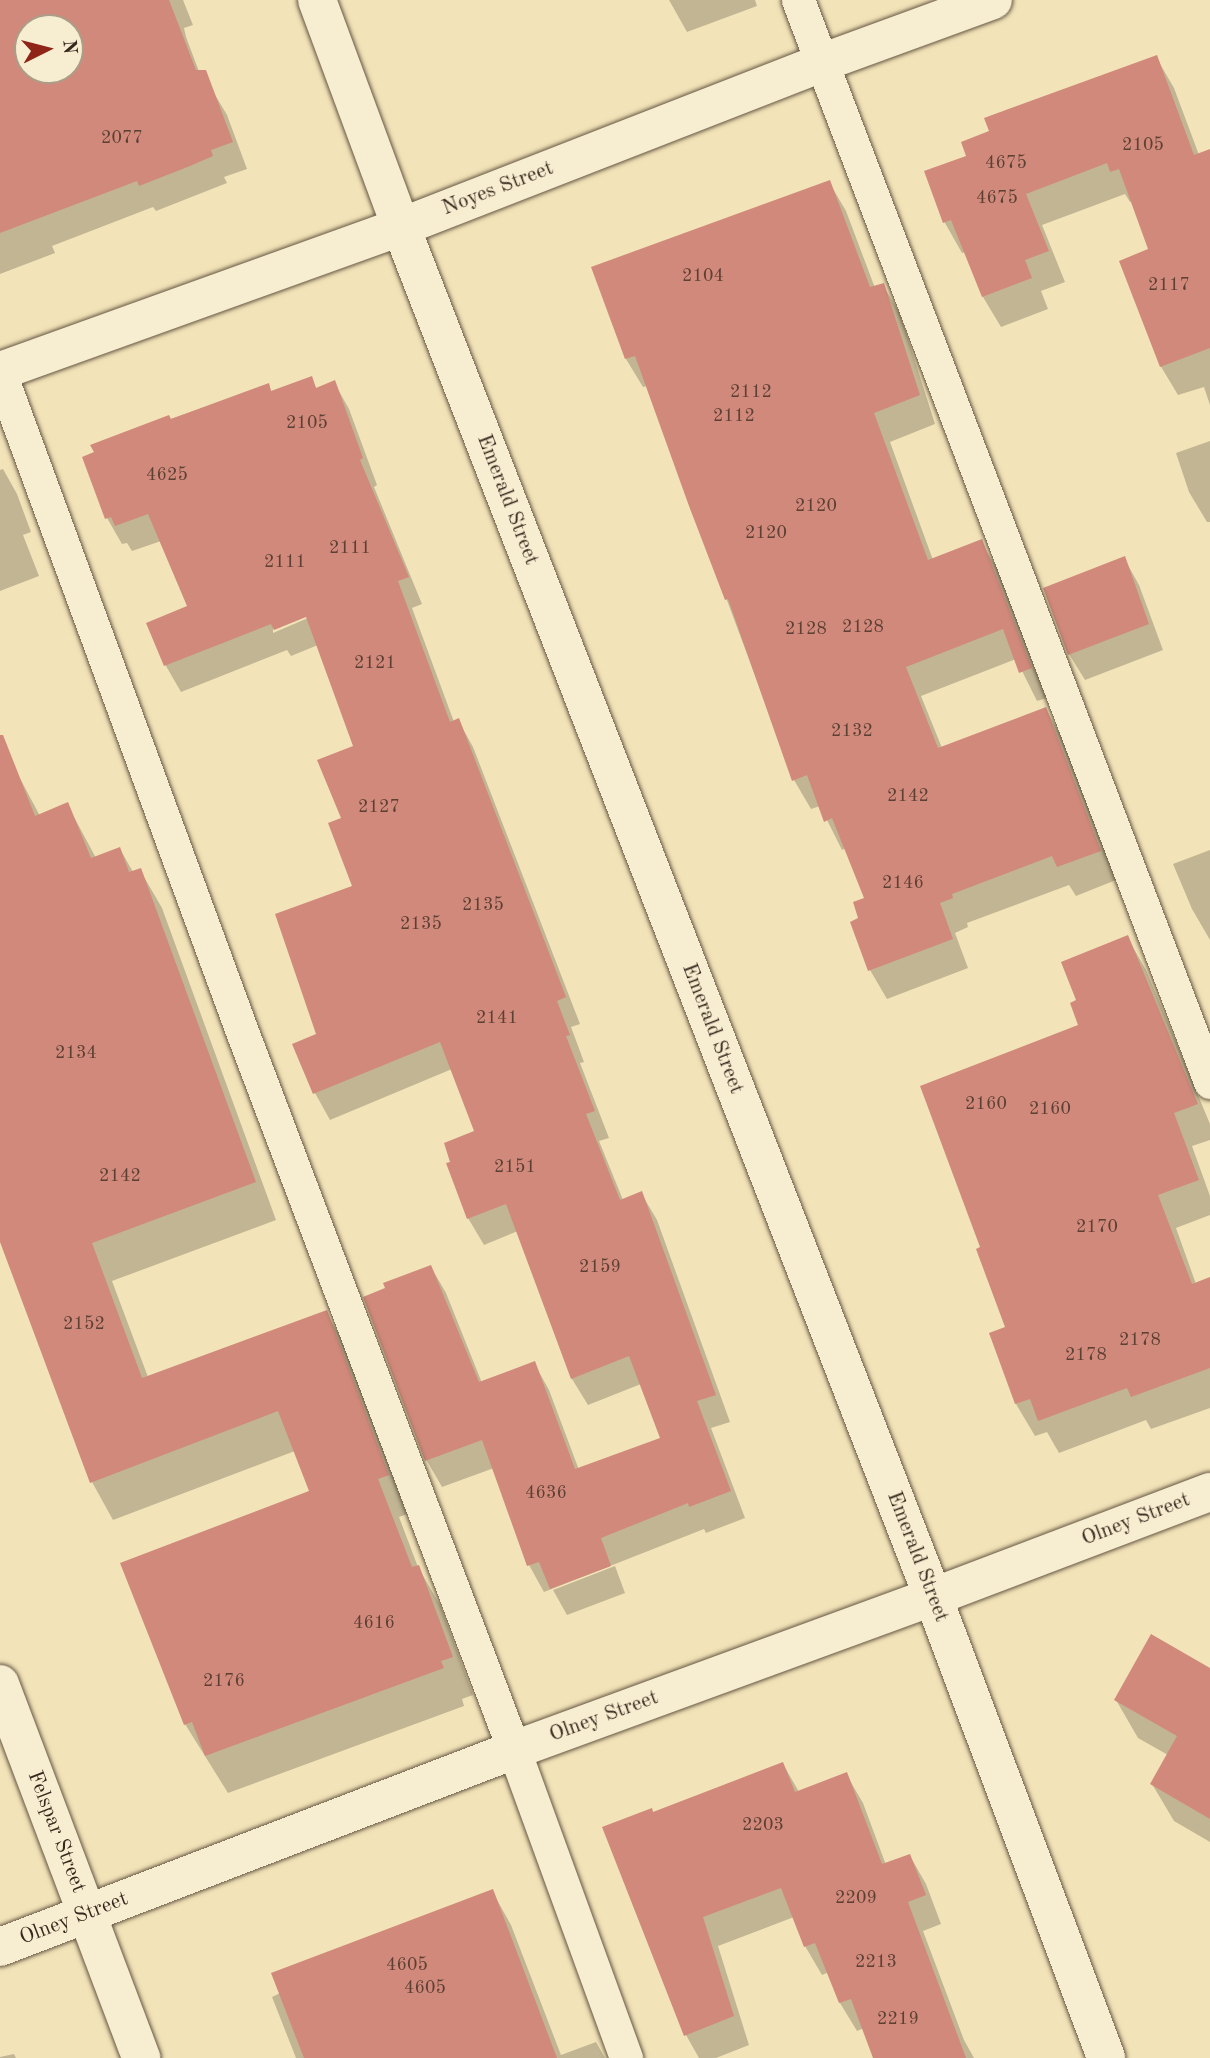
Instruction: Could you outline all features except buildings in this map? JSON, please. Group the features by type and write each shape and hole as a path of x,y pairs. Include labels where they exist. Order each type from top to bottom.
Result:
{"street":[{"name":"Emerald Street","path":"317,0 401,228 933,1597 1106,2058"},
{"name":"Noyes Street","path":"0,372 401,228 821,62 993,0"},
{"name":"Olney Street","path":"0,1947 514,1749 933,1597 1210,1492"},
{"name":"Felspar Street","path":"0,1684 141,2058"}],"lane":[{"path":"797,0 1210,1082"},
{"path":"0,372 243,1034 514,1749 626,2058"}]}
